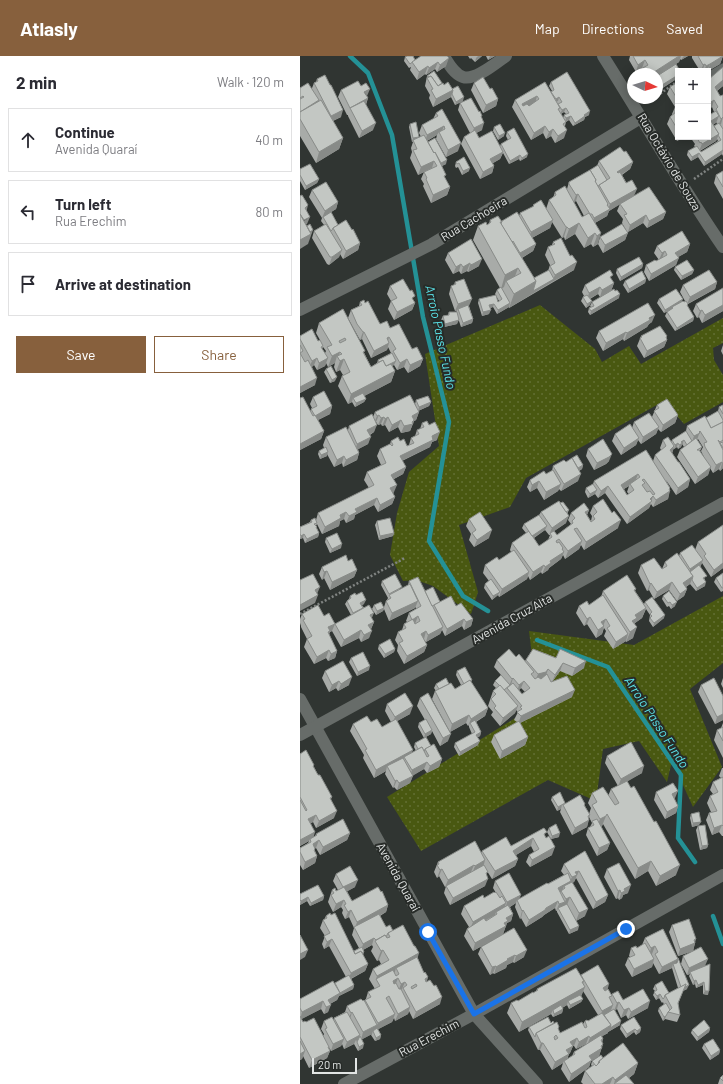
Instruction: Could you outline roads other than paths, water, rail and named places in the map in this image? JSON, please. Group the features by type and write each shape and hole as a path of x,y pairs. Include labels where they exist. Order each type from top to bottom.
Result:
{"street":[{"path":"444,56 452,69 463,77 476,76 506,56"},
{"name":"Rua Octávio de Souza","path":"602,56 642,117 682,186 723,247"},
{"name":"Rua Cachoeira","path":"300,310 432,244 642,117"},
{"name":"Avenida Cruz Alta","path":"300,735 723,503"},
{"name":"Avenida Quaraí","path":"300,699 474,1014 537,1084"},
{"name":"Rua Erechim","path":"344,1084 474,1014 723,874"}],"lane":[{"path":"711,74 723,67"}],"waterway":[{"name":"Arroio Passo Fundo","path":"350,56 368,73 392,135 423,317 449,422 429,541 463,596 488,611"},
{"name":"Arroio Passo Fundo","path":"537,640 608,667 681,775 678,838 695,862"},
{"name":"Arroio Passo Fundo","path":"713,916 723,944"}]}
